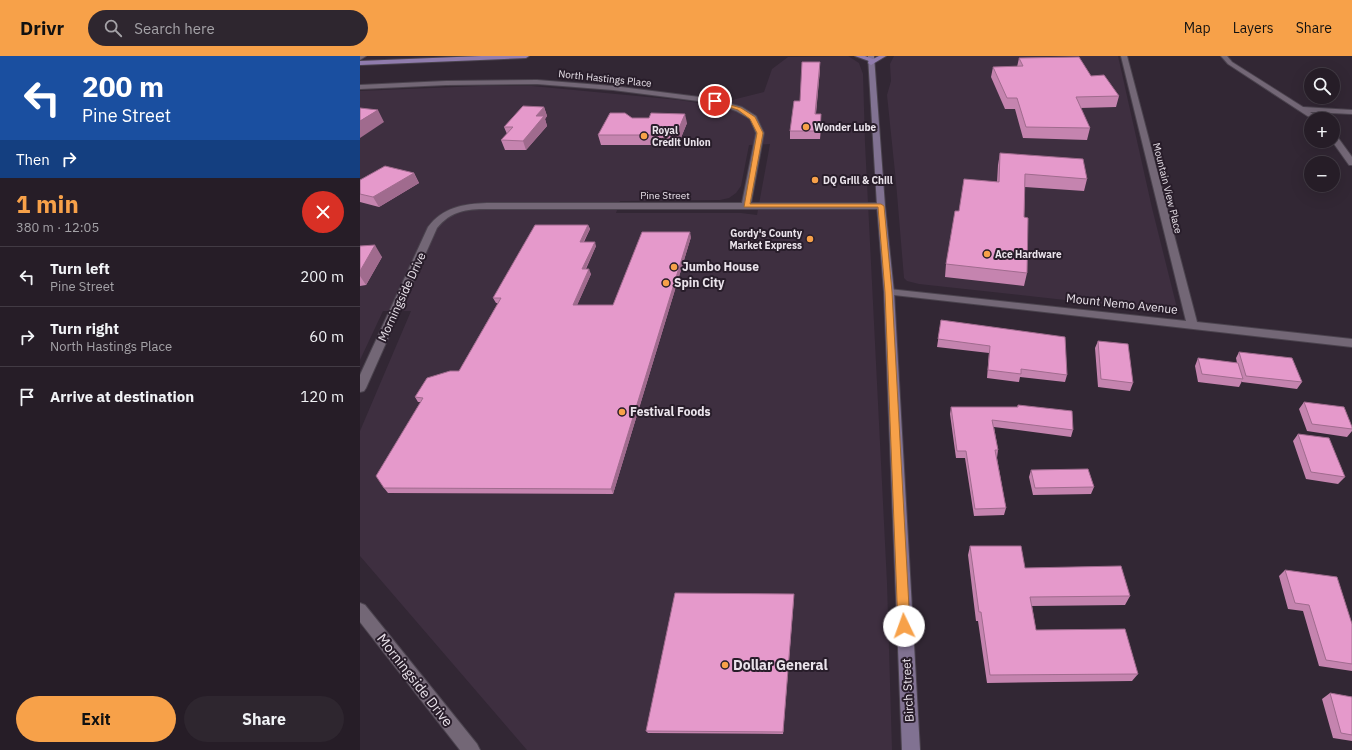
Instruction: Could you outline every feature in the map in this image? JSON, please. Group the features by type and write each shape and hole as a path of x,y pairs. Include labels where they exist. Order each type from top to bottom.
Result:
{"main road":[{"path":"360,63 526,56"},
{"path":"858,56 871,60 883,56"},
{"name":"Birch Street","path":"871,60 881,206 889,292 910,750"}],"street":[{"name":"Mountain View Place","path":"1124,56 1192,325"},
{"path":"1224,56 1230,63 1306,112"},
{"name":"North Hastings Place","path":"360,87 453,82 537,82 613,88 715,101 740,109 753,118 760,133 746,206"},
{"path":"1302,109 1352,112"},
{"path":"1340,146 1352,163"},
{"name":"Pine Street","path":"450,211 463,207 487,206 881,206"},
{"name":"Morningside Drive","path":"360,388 433,227 450,211"},
{"name":"Mount Nemo Avenue","path":"889,292 1352,343"},
{"name":"Morningside Drive","path":"360,610 471,750"}],"shaded area":[{"path":"848,56 859,63 863,74 865,143 887,583 892,750 527,750 360,556 360,431 411,311 383,311 360,360 360,91 480,86 532,86 679,100 712,105 764,92 772,69 788,57","holes":["770,144 757,215 741,213 616,213 620,201 720,200 729,198 736,193 741,186 749,145"]},
{"path":"894,56 1118,56 1152,208 1177,308 1173,310 1163,310 919,284 907,281 904,278 887,95 891,81 890,64"}],"building":[{"path":"1079,57 1091,76 1104,75 1119,96 1076,97 1090,128 1026,127 1017,98 1007,98 993,67 1023,66 1019,58"},
{"path":"802,62 820,62 815,114 821,114 820,131 790,131 794,101 800,101"},
{"path":"523,106 544,107 536,116 544,116 523,141 501,140 513,127 504,127"},
{"path":"360,108 378,110 360,121"},
{"path":"610,113 625,113 632,118 649,118 651,113 685,114 676,135 598,135"},
{"name":"Ace Hardware","path":"1000,153 1083,159 1087,179 1025,174 1024,217 1028,218 1027,273 946,264 955,211 959,211 964,179 999,182"},
{"path":"385,166 414,173 373,197 360,194 360,180"},
{"path":"535,225 588,225 580,242 595,242 582,269 589,269 573,305 613,305 642,232 690,232 611,489 384,488 376,476 423,398 415,397 427,378 450,371 459,371 501,298 493,298"},
{"path":"375,245 360,271 360,246"},
{"path":"941,320 1065,337 1067,375 1021,369 1021,374 988,370 990,346 938,339"},
{"path":"1098,341 1128,344 1133,383 1101,379"},
{"path":"1239,352 1292,358 1302,382 1246,376"},
{"path":"1198,358 1238,363 1243,379 1202,374"},
{"path":"1304,402 1344,407 1352,429 1312,424"},
{"path":"1018,405 1072,411 1073,430 992,420 998,450 995,450 1006,508 975,509 966,451 957,451 951,407 1018,407"},
{"path":"1298,434 1329,438 1345,477 1311,472"},
{"path":"1088,469 1094,487 1035,488 1031,470"},
{"path":"970,546 1021,546 1025,568 1121,566 1130,596 1030,597 1036,630 1125,629 1138,674 990,675 981,612 979,612"},
{"path":"1285,570 1337,577 1352,624 1352,664 1326,660 1309,605 1295,603"},
{"name":"Dollar General","path":"675,593 794,594 783,732 646,731"},
{"path":"1330,693 1352,697 1352,735 1341,733"}],"place":[{"name":"Wonder Lube","path":"806,127"},
{"name":"Royal Credit Union","path":"644,136"},
{"name":"DQ Grill & Chill","path":"815,180"},
{"name":"Gordy's County Market Express","path":"810,239"},
{"name":"Ace Hardware","path":"987,254"},
{"name":"Jumbo House","path":"674,267"},
{"name":"Spin City","path":"666,283"},
{"name":"Festival Foods","path":"622,412"},
{"name":"Dollar General","path":"725,665"}],"route":[{"path":"715,101 740,109 753,118 760,133 746,206 881,206 889,292 904,626"}]}
